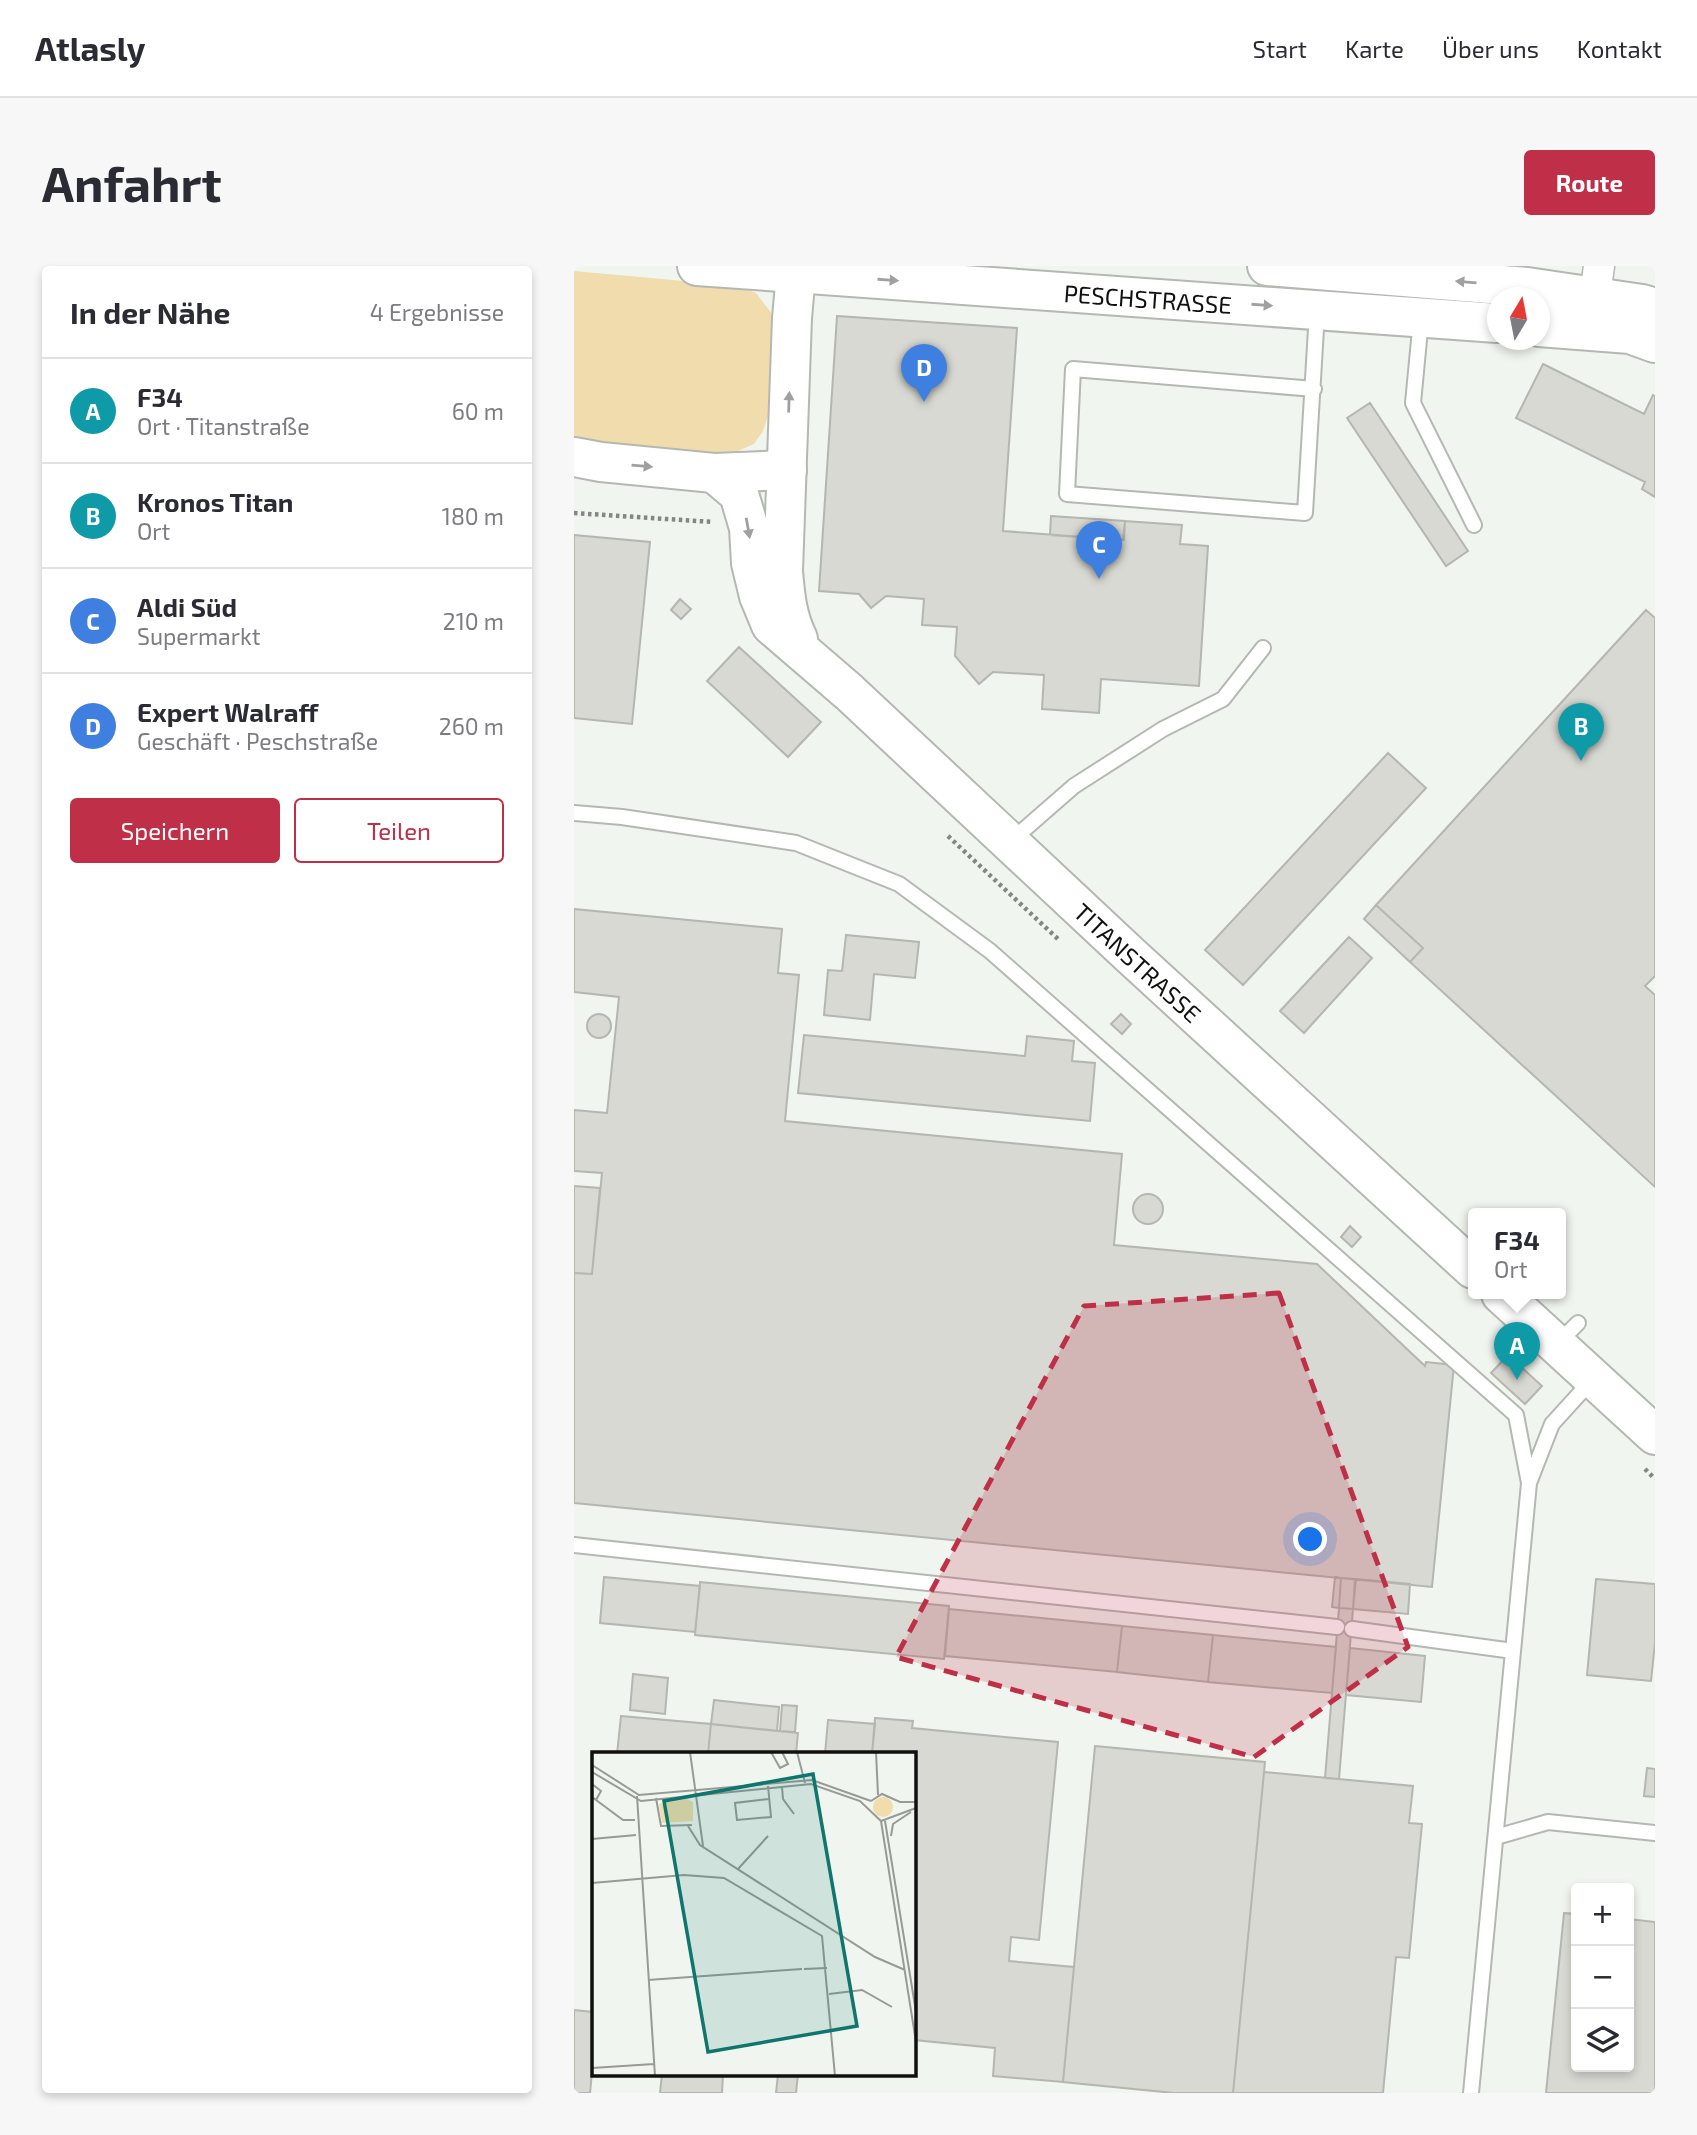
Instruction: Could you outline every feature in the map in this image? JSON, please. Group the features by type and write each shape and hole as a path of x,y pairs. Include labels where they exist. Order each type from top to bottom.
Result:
{"street":[{"name":"PESCHSTRASSE","path":"697,266 1330,291 1527,286 1655,308"},
{"name":"PESCHSTRASSE","path":"1267,266 1330,291 1422,317 1487,322"},
{"name":"TITANSTRASSE","path":"796,269 783,570 786,606 792,627 805,653"},
{"name":"PESCHSTRASSE","path":"1550,321 1595,298"},
{"name":"PESCHSTRASSE","path":"1595,298 1630,334 1655,343"},
{"path":"574,457 714,473 787,470"},
{"name":"TITANSTRASSE","path":"714,473 739,494 749,528 751,563 759,596 771,625 805,653 1468,1264"},
{"path":"1509,1299 1567,1334 1593,1379 1655,1435"}],"lane":[{"path":"1314,389 1073,369 1067,494 1305,513 1314,389 1330,291"},
{"path":"1422,317 1413,403 1474,526"},
{"path":"1010,842 1074,786 1163,729 1223,699 1263,648"},
{"path":"574,813 622,817 796,843 899,884 990,951 1516,1415 1529,1483"},
{"path":"1471,2093 1529,1483 1552,1424 1593,1379"},
{"path":"574,1545 1344,1628 1513,1651"},
{"path":"1496,1837 1548,1822 1655,1833"}],"highlighted area":[{"path":"1279,1293 1408,1647 1254,1757 896,1657 1084,1306"}],"shaded area":[{"path":"574,271 739,286 756,293 773,315 769,413 763,431 754,444 717,460 574,444"}],"building":[{"path":"837,316 1017,328 1003,531 1123,540 1125,521 1182,525 1180,544 1208,546 1199,686 1101,679 1099,713 1042,709 1044,675 993,672 979,684 955,656 957,627 922,625 924,599 886,596 871,608 859,594 819,591"},
{"path":"1543,364 1644,414 1653,395 1655,396 1655,497 1642,489 1645,482 1516,418"},
{"path":"1370,403 1468,551 1446,566 1347,418"},
{"path":"1051,516 1125,521 1124,540 1050,535"},
{"path":"574,535 650,542 632,724 574,718"},
{"path":"680,599 691,609 681,619 671,610"},
{"path":"1646,610 1655,618 1655,976 1645,986 1655,995 1655,1187 1410,962 1423,948 1376,905"},
{"path":"739,647 821,722 788,757 707,681"},
{"path":"1388,753 1426,788 1243,985 1205,950"},
{"path":"1376,905 1423,948 1410,962 1364,919"},
{"path":"574,909 782,929 778,973 799,975 785,1121 1122,1154 1114,1245 1317,1264 1425,1366 1426,1362 1454,1365 1432,1587 574,1503 574,1273 592,1274 602,1173 574,1171 574,1110 607,1113 619,997 574,992"},
{"path":"846,935 919,942 915,978 874,974 870,1020 824,1015 828,970 842,971"},
{"path":"1349,937 1372,958 1304,1033 1280,1011"},
{"path":"599,1014 607,1018 611,1026 607,1034 599,1038 591,1034 587,1026 591,1018"},
{"path":"1121,1014 1131,1024 1122,1034 1111,1024"},
{"path":"804,1035 1025,1056 1027,1036 1074,1041 1072,1061 1095,1063 1090,1121 798,1093"},
{"path":"574,1186 600,1188 592,1274 574,1273"},
{"path":"1148,1194 1159,1198 1163,1209 1159,1220 1148,1224 1137,1220 1133,1209 1137,1198"},
{"path":"1350,1226 1361,1237 1352,1247 1341,1237"},
{"path":"1508,1355 1542,1386 1525,1404 1491,1373"},
{"path":"604,1577 700,1586 695,1632 600,1623"},
{"path":"1335,1577 1341,1578 1339,1608 1332,1607"},
{"path":"1341,1578 1355,1579 1353,1609 1339,1608"},
{"path":"1356,1579 1410,1584 1408,1614 1353,1609"},
{"path":"1596,1579 1655,1584 1655,1643 1651,1681 1587,1675"},
{"path":"700,1582 949,1606 944,1659 695,1635"},
{"path":"1339,1608 1353,1609 1339,1779 1325,1778"},
{"path":"949,1609 1122,1626 1117,1672 945,1656"},
{"path":"1122,1626 1213,1635 1208,1682 1117,1672"},
{"path":"1213,1635 1336,1647 1332,1693 1208,1682"},
{"path":"1350,1648 1425,1656 1421,1702 1346,1695"},
{"path":"633,1674 668,1678 665,1714 630,1710"},
{"path":"714,1700 779,1707 777,1731 711,1724"},
{"path":"782,1705 797,1706 795,1732 780,1731"},
{"path":"621,1716 711,1724 708,1752 617,1752"},
{"path":"875,1718 913,1721 912,1728 1058,1742 1039,1940 1011,1937 1009,1961 1074,1967 1063,2082 993,2076 995,2048 915,2040 915,1752 872,1752"},
{"path":"828,1720 875,1724 872,1752 825,1752"},
{"path":"711,1724 798,1733 796,1752 708,1752"},
{"path":"1095,1746 1265,1762 1233,2093 1174,2093 1063,2082"},
{"path":"1647,1768 1655,1769 1655,1797 1644,1796"},
{"path":"1264,1772 1413,1786 1409,1823 1422,1824 1409,1958 1396,1957 1383,2093 1233,2093"},
{"path":"1564,1913 1571,1914 1571,2072 1634,2072 1634,1920 1655,1922 1655,2093 1546,2093"},
{"path":"574,2010 592,2012 590,2093 574,2093"},
{"path":"662,2076 723,2076 722,2093 660,2093"},
{"path":"778,2076 798,2076 796,2093 776,2093"}],"place":[{"name":"Expert Walraff","path":"924,402"},
{"name":"Aldi Süd","path":"1099,579"},
{"name":"Kronos Titan","path":"1581,761"},
{"name":"F34","path":"1517,1380"}]}
